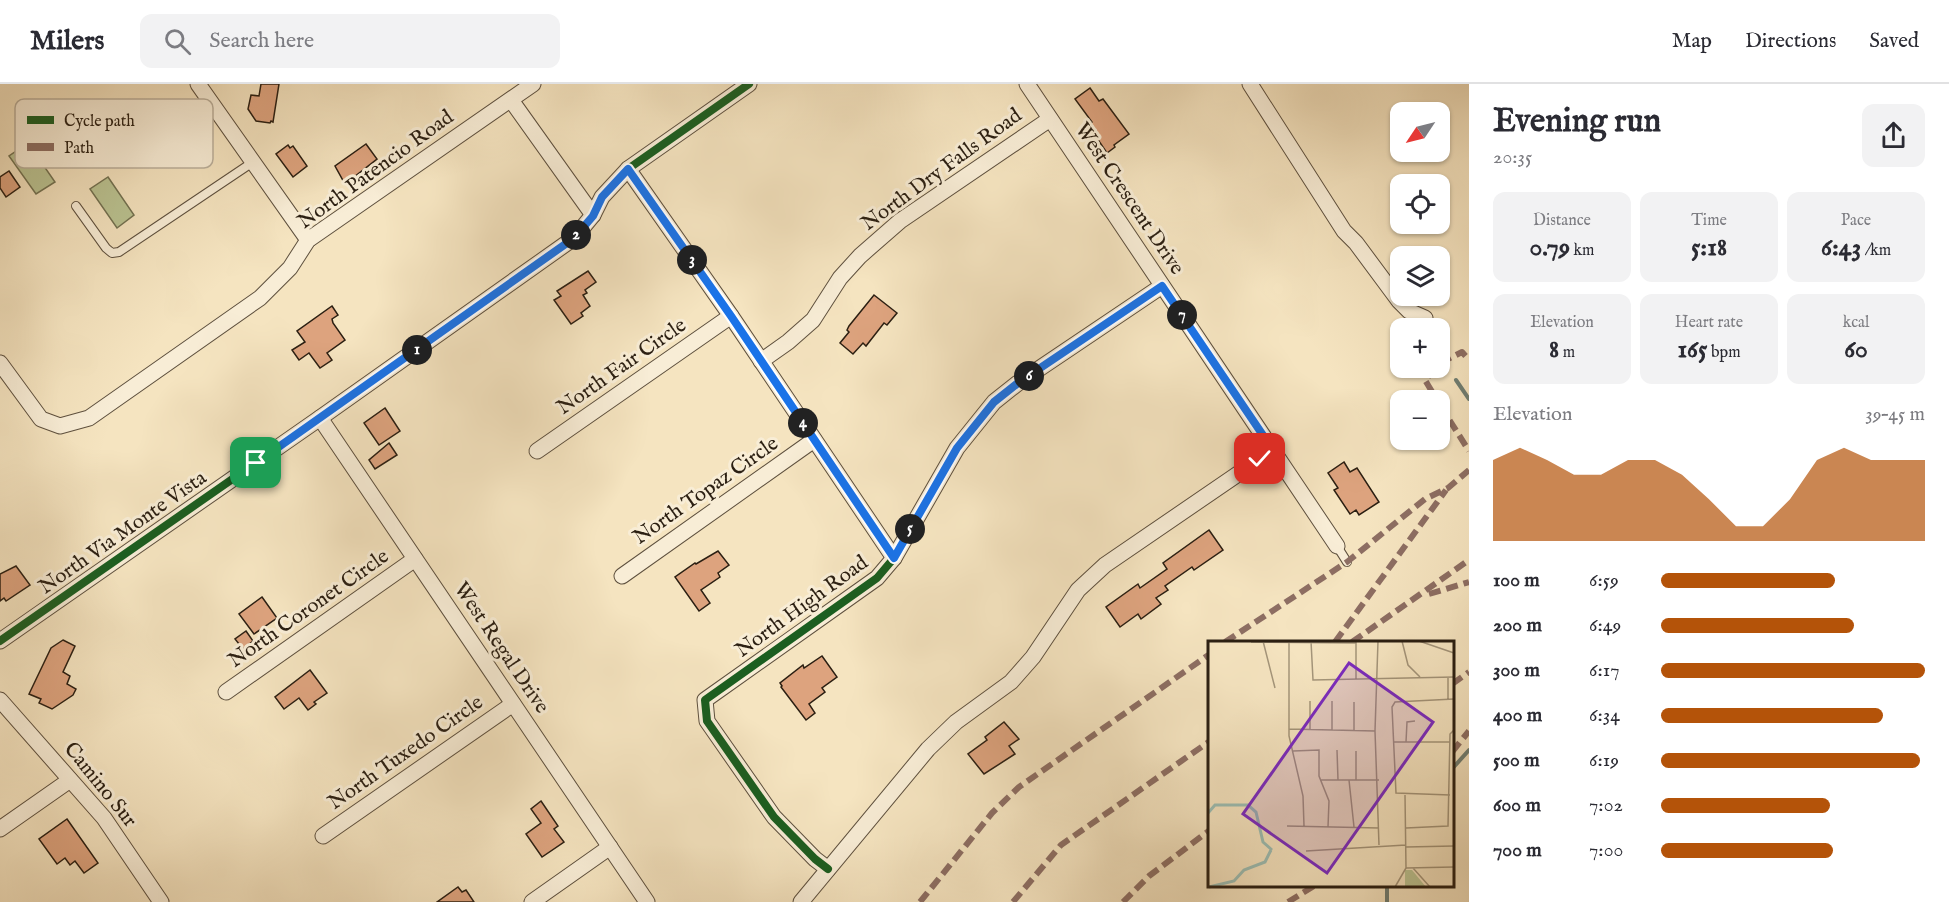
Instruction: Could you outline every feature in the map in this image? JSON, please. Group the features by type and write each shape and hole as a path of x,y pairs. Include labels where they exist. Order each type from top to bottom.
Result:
{"street":[{"path":"198,84 208,99"},
{"name":"North Patencio Road","path":"0,363 41,419 60,426 89,418 260,297 290,268 308,240 533,84"},
{"name":"North Via Monte Vista","path":"0,641 574,238 593,216 602,197 628,169 749,84"},
{"name":"West Crescent Drive","path":"1027,84 1336,546"},
{"path":"1250,84 1344,231 1356,243 1399,301 1409,311 1425,318"},
{"path":"511,100 593,216"},
{"path":"213,106 308,240"},
{"name":"North Dry Falls Road","path":"761,361 813,320 840,278 860,256 892,228 1050,119"},
{"path":"628,169 731,316 894,558"},
{"name":"North High Road","path":"828,868 815,859 774,817 707,721 705,700 877,578 894,558 957,448 994,402 1018,383 1162,286"},
{"name":"North Fair Circle","path":"537,451 731,316"},
{"name":"West Regal Drive","path":"320,418 647,902"},
{"name":"North Topaz Circle","path":"622,576 814,440"},
{"path":"801,902 928,749 956,722 1011,682 1033,657 1078,590 1098,571 1273,450"},
{"name":"North Coronet Circle","path":"226,692 415,559"},
{"name":"Camino Sur","path":"0,700 104,819 161,902"},
{"name":"North Tuxedo Circle","path":"323,836 513,704"},
{"path":"0,829 70,780"},
{"path":"532,902 610,847"}],"lane":[{"path":"76,206 106,248 112,253 119,252 252,162"},
{"path":"1336,546 1347,562"}],"green space":[{"path":"15,152 15,164 9,156"},
{"path":"18,168 45,168 55,182 36,194"},
{"path":"108,177 134,215 117,228 90,189"}],"building":[{"path":"261,84 279,84 273,122 270,123 256,121 248,109 251,95 259,96"},
{"path":"1090,88 1099,101 1103,99 1129,134 1107,153 1088,125 1092,122 1075,99"},
{"path":"366,144 377,159 345,184 335,166"},
{"path":"288,145 290,148 293,146 307,166 293,177 276,154"},
{"path":"9,171 20,187 6,197 0,188 0,177"},
{"path":"588,271 596,282 585,290 587,293 583,295 590,306 581,313 583,316 571,324 554,300 561,296 557,291"},
{"path":"874,295 897,313 887,325 884,323 866,346 863,343 853,354 840,343 849,332 847,330 849,326"},
{"path":"332,306 338,315 332,319 333,323 345,340 327,353 332,360 320,368 309,353 299,360 292,350 305,342 297,331"},
{"path":"385,408 400,431 379,445 364,423"},
{"path":"389,443 397,455 375,469 369,460"},
{"path":"1344,462 1350,472 1357,468 1379,502 1359,515 1356,510 1350,514 1334,490 1338,488 1328,473"},
{"path":"1209,530 1223,550 1194,570 1192,567 1165,586 1168,590 1156,598 1161,604 1141,619 1138,614 1120,627 1106,607 1138,584 1140,588 1167,569 1163,563"},
{"path":"718,551 729,565 718,573 720,577 701,590 710,603 699,611 675,577"},
{"path":"16,566 30,585 6,601 4,598 0,601 0,574"},
{"path":"262,597 277,618 254,634 239,614"},
{"path":"246,631 253,641 243,649 235,639"},
{"path":"63,640 75,646 63,672 70,676 67,684 76,689 73,695 52,709 39,703 41,699 29,694 51,648"},
{"path":"822,656 837,677 822,688 825,692 809,704 815,713 806,720 780,683 803,665 804,668"},
{"path":"310,670 327,693 314,702 316,704 308,710 299,698 284,709 275,697"},
{"path":"1004,722 1019,739 1009,746 1015,754 984,774 968,754 987,740 985,737"},
{"path":"541,801 558,826 554,829 564,842 542,857 526,834 541,823 531,809"},
{"path":"67,819 98,863 84,873 75,861 70,865 65,858 57,864 39,839"},
{"path":"458,887 462,892 466,890 474,902 437,902"}],"waterway":[{"path":"1456,380 1469,399"},
{"path":"1454,767 1469,750"},
{"path":"1387,887 1387,902"}],"marked path":[{"path":"1450,358 1462,352 1469,360"},
{"path":"1427,378 1425,380 1431,390"},
{"path":"1450,421 1469,451"},
{"path":"1227,641 1347,562 1425,499 1448,488 1469,470"},
{"path":"1336,641 1446,490"},
{"path":"1353,641 1469,560"},
{"path":"1429,594 1469,582"},
{"path":"920,902 992,813 1019,787 1208,655"},
{"path":"1454,683 1469,672"},
{"path":"1454,750 1469,731"},
{"path":"1013,902 1061,845 1208,742"},
{"path":"1123,902 1149,876 1208,832"},
{"path":"1288,902 1312,887"}],"cycle path":[{"path":"0,641 574,238 593,215 602,197 628,169 749,84"},
{"path":"828,869 815,859 774,817 707,721 705,700 877,578 894,558 957,448 994,402 1018,383 1162,286"}],"route":[{"path":"256,463 574,238 593,216 602,197 612,184 628,169 731,316 894,558 957,448 994,402 1018,383 1162,286 1273,450 1260,459"}]}
